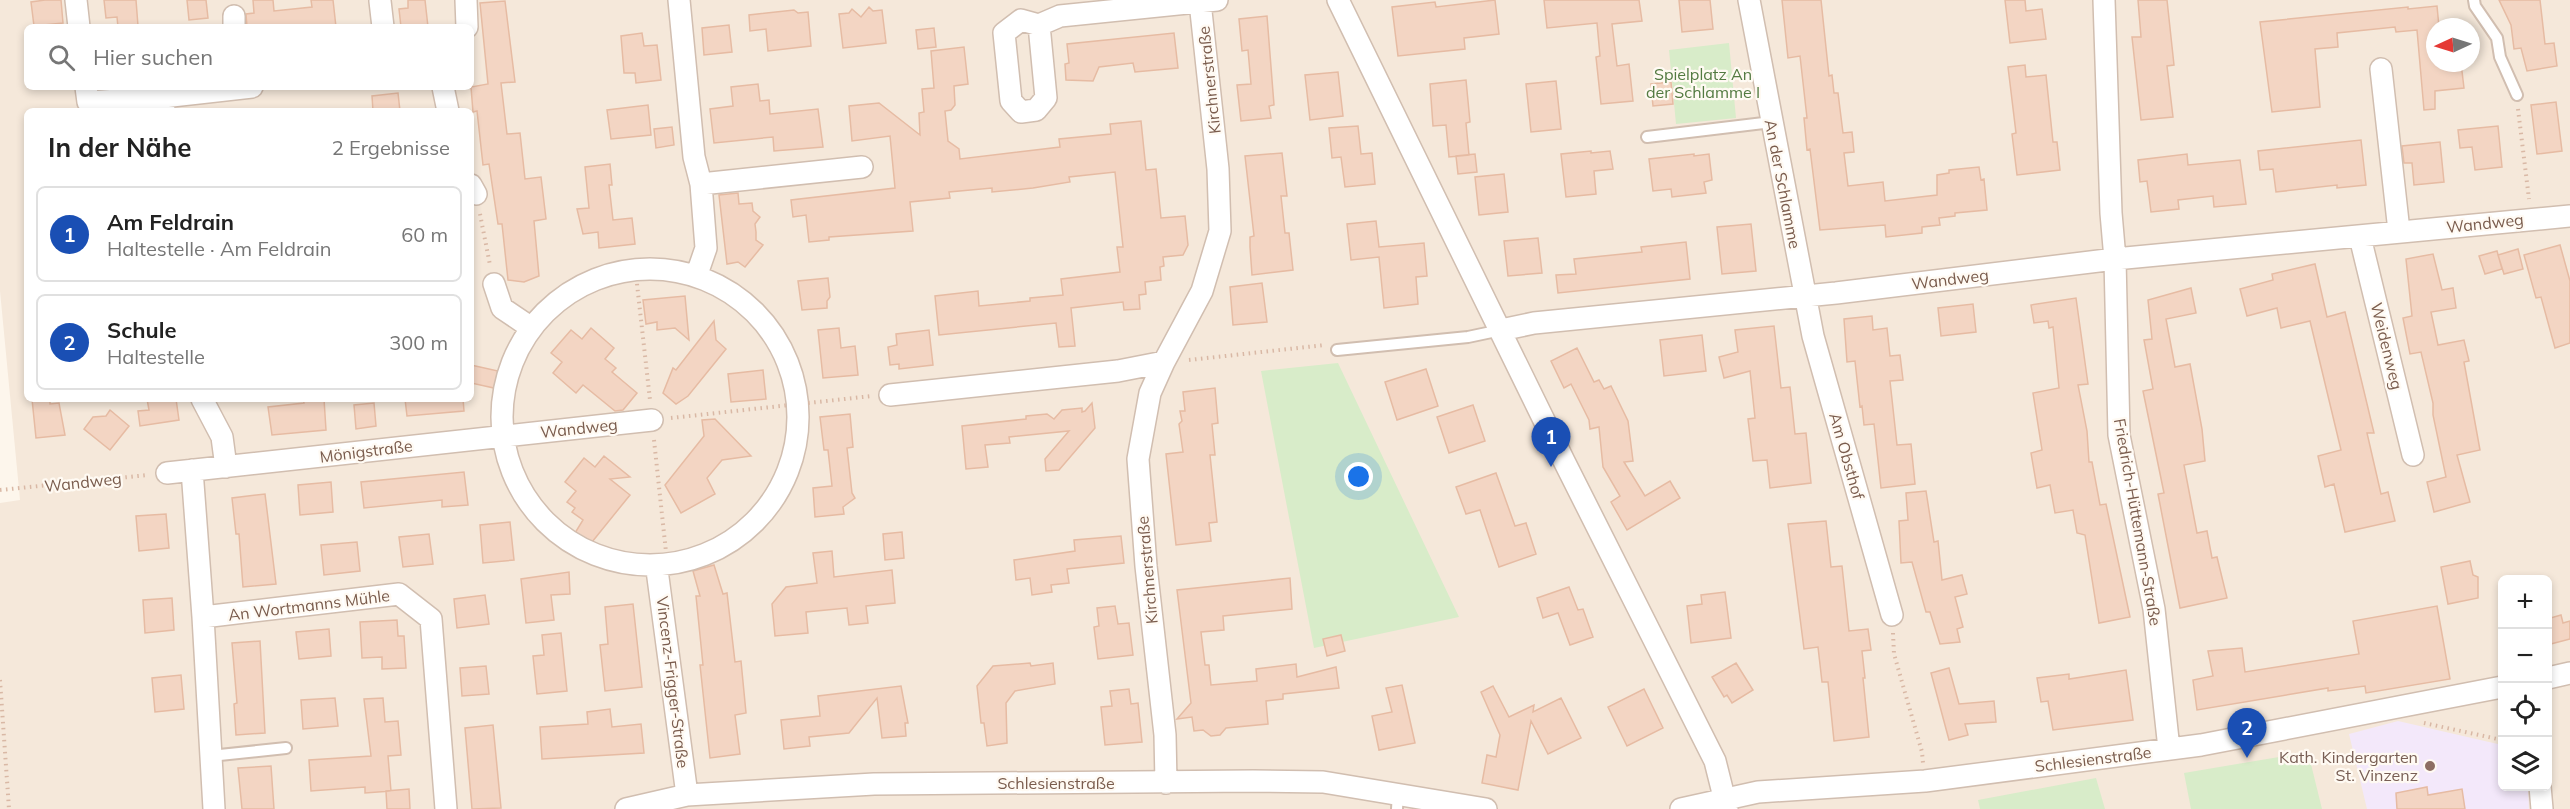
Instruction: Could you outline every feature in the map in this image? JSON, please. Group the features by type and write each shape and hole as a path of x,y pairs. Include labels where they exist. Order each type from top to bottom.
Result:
{"street":[{"path":"76,0 79,24"},
{"path":"466,0 467,24"},
{"path":"679,0 694,157 701,184 706,248 697,274"},
{"path":"1338,0 1714,761 1726,803"},
{"name":"An der Schlamme","path":"1749,0 1805,296"},
{"path":"2104,0 2111,213 2115,259"},
{"path":"380,1 383,24"},
{"name":"Kirchnerstraße","path":"1039,25 1060,16 1209,1 1220,231 1203,291 1164,362 1150,393 1138,459 1146,566 1165,735 1166,783"},
{"path":"2381,69 2399,231"},
{"path":"86,90 88,102 163,104 230,90"},
{"path":"444,90 447,108"},
{"path":"701,184 862,167"},
{"name":"Wandweg","path":"1501,330 1534,323 1805,296 2115,259 2570,216"},
{"name":"Weidenweg","path":"2360,237 2413,455"},
{"name":"Friedrich-Hüttemann-Straße","path":"2115,259 2119,435 2154,609 2169,749"},
{"path":"635,266 676,268 697,274 747,309 765,327 780,349 791,372 797,403 797,435 792,464 781,491 766,511 736,540 715,552 690,562 657,570 601,558 577,548 540,515 524,491 512,465 506,436 505,406 510,373 518,348 530,327 557,298 589,279 635,266"},
{"path":"494,284 502,308 530,327"},
{"name":"Am Obsthof","path":"1805,296 1813,336 1892,615"},
{"path":"890,395 1118,371 1164,362"},
{"path":"204,402 222,437 226,467"},
{"name":"Wandweg","path":"506,436 652,420"},
{"name":"Mönigstraße","path":"167,473 506,436"},
{"path":"192,470 214,809"},
{"name":"Vincenz-Frigger-Straße","path":"657,570 687,795"},
{"name":"An Wortmanns Mühle","path":"202,617 399,594 431,619 446,809"},
{"path":"2552,677 2570,673"},
{"name":"Schlesienstraße","path":"1681,809 1726,803 1758,792 1925,781 2244,738 2498,688"},
{"name":"Schlesienstraße","path":"626,809 687,795 874,784 1323,782 1397,801 1486,809"},
{"path":"2540,791 2542,809"}],"lane":[{"path":"2474,0 2475,6 2497,38 2500,57 2517,94"},
{"path":"1647,137 1772,122"},
{"path":"1337,350 1468,337 1501,330"},
{"path":"210,756 286,748"}],"path":[{"path":"2517,94 2531,218"},
{"path":"474,194 494,284"},
{"path":"1164,362 1326,345 1337,350"},
{"path":"652,420 890,395"},
{"name":"Wandweg","path":"0,490 167,473"},
{"path":"1892,615 1894,654 1922,752"},
{"path":"0,680 9,809"},
{"path":"2416,722 2498,739"}],"shaded area":[{"path":"0,0 2570,0 2570,809 0,809 0,503 20,500 0,291"},
{"name":"Kath. Kindergarten St. Vinzenz","path":"2398,721 2498,744 2498,791 2528,791 2529,809 2367,809 2349,734"}],"green space":[{"name":"Spielplatz An der Schlamme I","path":"1729,43 1736,118 1676,124 1669,50"},
{"path":"1338,363 1459,617 1314,648 1261,371"},
{"path":"2308,752 2322,809 2191,809 2184,773"},
{"path":"2096,778 2105,809 1980,809 1978,800"}],"building":[{"path":"61,0 63,23 34,24 31,2"},
{"path":"104,0 136,0 138,24 118,24 117,17 106,18"},
{"path":"187,0 206,0 208,18 189,20"},
{"path":"253,0 273,0 274,11 312,7 311,0 333,0 336,24 247,24 246,14 254,13"},
{"path":"408,0 425,0 428,24 401,24 399,9 408,8"},
{"path":"1495,0 1499,34 1464,38 1465,49 1398,56 1392,7 1435,2 1436,7"},
{"path":"1544,0 1639,0 1642,21 1612,24 1617,66 1629,64 1633,101 1601,104 1596,57 1600,56 1597,23 1547,28"},
{"path":"1679,0 1710,0 1713,29 1682,32"},
{"path":"1782,0 1821,0 1829,76 1832,75 1834,93 1838,93 1843,133 1852,132 1854,152 1844,153 1848,186 1883,182 1885,201 1937,195 1937,175 1949,173 1949,170 1979,167 1981,180 1984,179 1987,210 1955,213 1955,216 1939,218 1940,225 1922,227 1922,233 1886,237 1885,225 1820,230 1810,149 1807,150 1804,118 1807,118 1800,56 1788,58"},
{"path":"2005,0 2025,0 2026,11 2042,9 2046,39 2010,43"},
{"path":"2138,0 2167,0 2174,65 2167,66 2173,117 2141,120 2132,37 2141,37"},
{"path":"2499,0 2540,0 2545,44 2554,43 2557,66 2527,71 2521,48 2514,49 2511,25"},
{"path":"505,1 515,82 501,83 507,134 520,133 525,179 541,177 546,219 534,221 539,276 524,282 508,280 502,224 498,224 489,164 483,165 477,111 474,112 473,108 471,90 474,90 474,86 488,84 480,3"},
{"path":"2437,6 2438,18 2426,18 2426,72 2462,72 2464,88 2435,91 2435,109 2424,110 2417,30 2396,32 2395,27 2337,33 2338,47 2315,49 2320,107 2272,112 2260,22 2408,7 2408,9"},
{"path":"869,7 873,11 882,10 886,43 843,48 839,14 849,13 852,9 861,17"},
{"path":"794,10 798,13 808,12 811,46 768,51 766,29 750,31 749,15"},
{"path":"1267,16 1274,105 1269,106 1271,118 1241,121 1237,85 1251,84 1248,50 1242,51 1239,19"},
{"path":"729,25 732,52 704,55 702,28"},
{"path":"934,28 936,47 918,49 916,30"},
{"path":"642,33 644,46 657,45 661,80 636,83 635,73 624,73 621,36"},
{"path":"1174,33 1178,68 1135,72 1133,63 1099,67 1093,81 1066,80 1065,64 1069,63 1067,44"},
{"path":"964,47 968,84 954,86 955,105 951,110 945,111 948,141 959,149 960,159 1060,147 1059,139 1111,134 1110,124 1141,121 1146,170 1156,169 1161,218 1185,216 1188,245 1183,255 1163,257 1164,266 1160,267 1161,280 1145,282 1146,294 1139,295 1140,309 1124,310 1123,302 1071,308 1075,346 1059,347 1056,323 939,335 935,296 978,291 979,306 1030,301 1030,298 1063,295 1061,279 1120,272 1117,247 1123,247 1115,172 1069,177 1070,182 1033,188 992,192 992,188 949,192 950,198 910,202 913,231 829,237 829,240 809,242 806,215 793,217 791,200 895,188 890,136 852,141 849,106 879,103 920,135 919,113 924,112 922,89 934,88 931,51"},
{"path":"2025,65 2026,77 2046,75 2053,142 2057,142 2060,170 2017,175 2012,134 2016,133 2008,67"},
{"path":"1338,72 1343,116 1310,120 1305,75"},
{"path":"1466,80 1470,122 1466,123 1469,155 1449,157 1446,125 1433,126 1430,84"},
{"path":"1556,81 1561,129 1531,132 1526,84"},
{"path":"1671,82 1673,104 1653,106 1651,84"},
{"path":"758,84 760,101 769,100 770,114 818,109 823,147 774,151 773,137 714,143 710,109 733,106 731,87"},
{"path":"398,93 400,108 373,108 372,96"},
{"path":"2556,102 2562,151 2537,154 2531,105"},
{"path":"648,105 651,135 611,139 607,110"},
{"path":"1358,126 1361,154 1372,153 1375,184 1345,187 1341,157 1332,158 1329,128"},
{"path":"2498,126 2502,167 2475,170 2472,147 2460,148 2458,130"},
{"path":"672,127 674,145 656,148 654,129"},
{"path":"2361,140 2366,185 2337,188 2337,185 2276,192 2273,169 2260,170 2258,151"},
{"path":"2440,142 2444,182 2414,185 2412,163 2404,163 2402,146"},
{"path":"1591,151 1591,153 1610,151 1613,169 1594,171 1596,194 1566,197 1561,154"},
{"path":"1282,153 1287,196 1281,196 1285,233 1289,233 1293,270 1252,275 1250,237 1254,236 1245,156"},
{"path":"1475,154 1477,172 1458,174 1456,156"},
{"path":"1694,154 1694,156 1709,154 1712,180 1704,182 1706,193 1672,197 1671,189 1653,191 1649,159"},
{"path":"2187,154 2188,165 2240,160 2246,204 2214,207 2213,196 2178,200 2179,209 2151,212 2147,181 2140,182 2138,160"},
{"path":"610,164 612,185 609,185 613,220 632,218 635,244 599,248 598,232 583,234 577,209 589,208 585,167"},
{"path":"1504,174 1508,212 1479,215 1475,177"},
{"path":"738,193 739,204 752,203 753,211 760,217 755,224 756,240 763,245 745,267 738,262 727,264 719,195"},
{"path":"1376,221 1379,247 1424,243 1427,276 1416,277 1418,304 1384,308 1379,257 1351,260 1347,224"},
{"path":"1751,224 1756,271 1722,274 1717,227"},
{"path":"1538,238 1542,273 1508,276 1504,241"},
{"path":"1686,242 1690,279 1558,293 1556,275 1576,274 1574,259 1642,252 1641,247"},
{"path":"2560,245 2570,281 2570,343 2555,348 2541,297 2536,298 2524,255"},
{"path":"2518,249 2523,269 2504,274 2498,255"},
{"path":"2497,251 2502,269 2485,274 2479,256"},
{"path":"2433,254 2442,290 2453,288 2456,308 2431,312 2438,345 2464,340 2469,361 2464,362 2480,450 2457,455 2470,502 2434,512 2427,482 2446,477 2421,352 2410,354 2403,318 2412,316 2406,259"},
{"path":"2315,264 2327,317 2345,312 2374,433 2367,433 2381,494 2388,492 2395,521 2345,532 2334,484 2325,487 2318,456 2341,450 2310,321 2281,328 2277,308 2247,316 2240,289 2273,280 2272,274"},
{"path":"828,278 830,297 827,301 827,308 802,310 798,281"},
{"path":"1262,283 1267,322 1233,325 1230,287"},
{"path":"2191,288 2196,313 2166,319 2175,367 2190,364 2202,429 2205,461 2184,465 2197,533 2207,531 2212,558 2217,557 2227,598 2180,608 2158,494 2164,493 2143,391 2153,389 2144,340 2152,339 2148,300"},
{"path":"685,296 689,340 675,328 657,330 657,322 646,324 643,300"},
{"path":"2076,298 2088,384 2078,385 2087,431 2089,462 2092,462 2100,505 2106,504 2130,617 2099,623 2085,535 2077,533 2073,510 2055,513 2050,485 2037,488 2031,453 2042,450 2033,393 2059,388 2053,327 2049,328 2048,321 2034,323 2031,305"},
{"path":"1973,304 1976,332 1941,336 1938,308"},
{"path":"1872,316 1873,330 1887,328 1890,356 1900,355 1903,380 1890,381 1897,445 1911,444 1915,484 1881,488 1874,424 1864,425 1855,361 1847,362 1844,319"},
{"path":"714,321 716,340 726,349 688,396 676,404 663,393 673,368 676,370"},
{"path":"1774,326 1781,388 1790,387 1795,434 1806,433 1811,483 1770,488 1767,460 1753,461 1748,419 1755,418 1750,371 1724,378 1719,357 1738,352 1735,330"},
{"path":"591,328 614,348 605,359 616,368 612,372 637,393 623,410 615,411 583,385 576,393 553,373 562,362 551,353 571,330 582,339"},
{"path":"839,328 841,348 855,346 858,375 823,378 818,330"},
{"path":"929,330 933,365 899,369 899,364 890,365 888,347 897,345 896,334"},
{"path":"1702,335 1706,371 1664,376 1660,340"},
{"path":"1577,348 1594,382 1599,380 1604,389 1611,386 1628,421 1633,461 1624,462 1645,496 1670,481 1680,498 1627,530 1611,502 1620,496 1603,467 1599,427 1590,429 1589,420 1571,384 1564,388 1551,361"},
{"path":"474,366 498,371 494,388 474,384"},
{"path":"1426,369 1438,406 1397,420 1385,382"},
{"path":"763,370 766,399 731,402 728,374"},
{"path":"1215,388 1218,423 1212,424 1215,455 1210,455 1217,522 1209,523 1211,541 1176,545 1166,454 1183,452 1179,424 1182,421 1180,411 1185,411 1183,392"},
{"path":"32,402 59,403 65,435 36,438"},
{"path":"148,402 176,402 179,420 140,426 138,411 149,410"},
{"path":"324,402 326,430 272,435 268,407"},
{"path":"405,402 463,402 464,411 407,416"},
{"path":"374,403 376,426 356,429 354,405"},
{"path":"1092,403 1095,428 1059,470 1046,471 1045,459 1069,431 1009,437 1010,443 985,445 988,467 966,469 962,426 1026,419 1026,416 1047,414 1054,419 1062,410 1082,408 1082,412"},
{"path":"1473,405 1485,441 1449,453 1437,417"},
{"path":"110,410 129,426 110,450 84,429 93,417 106,416"},
{"path":"850,414 853,447 847,448 852,493 855,498 843,507 844,514 815,517 813,488 832,486 828,450 824,450 820,417"},
{"path":"715,419 751,456 722,460 707,478 715,494 681,513 665,485 704,436 702,420"},
{"path":"604,456 630,477 610,479 630,495 592,542 575,533 583,520 572,512 575,508 567,502 576,491 565,482 584,458 595,467"},
{"path":"464,472 468,505 442,507 442,500 364,508 361,482"},
{"path":"1496,473 1515,526 1526,523 1536,554 1499,567 1480,510 1466,514 1456,487"},
{"path":"331,482 333,512 300,515 298,485"},
{"path":"1926,491 1934,542 1938,541 1942,580 1962,575 1967,594 1955,597 1963,627 1957,629 1960,642 1940,644 1930,612 1926,612 1912,562 1901,563 1899,521 1908,520 1906,493"},
{"path":"265,494 276,584 243,587 239,534 236,534 232,498"},
{"path":"166,514 169,548 139,551 136,516"},
{"path":"1826,521 1831,567 1842,566 1849,631 1868,629 1871,650 1862,651 1869,737 1834,741 1828,682 1822,682 1818,647 1804,649 1788,524"},
{"path":"510,522 514,560 483,563 480,525"},
{"path":"902,532 904,558 885,560 883,534"},
{"path":"429,534 433,564 403,567 399,537"},
{"path":"1121,536 1124,563 1067,569 1069,583 1051,585 1052,592 1032,595 1030,578 1016,580 1014,560 1075,551 1074,540"},
{"path":"357,542 360,571 324,575 321,545"},
{"path":"832,551 834,577 892,570 895,603 866,606 868,623 849,625 847,608 806,612 808,633 775,636 772,604 786,587 817,583 813,553"},
{"path":"2470,561 2473,575 2478,577 2478,598 2448,604 2441,567"},
{"path":"714,565 723,594 727,593 735,662 741,661 746,713 735,715 740,754 710,758 700,665 703,665 696,596 700,596 693,571"},
{"path":"569,572 570,594 551,595 554,620 526,623 521,579"},
{"path":"1290,578 1292,609 1223,616 1224,630 1201,632 1205,665 1209,665 1211,685 1257,681 1256,669 1296,664 1297,677 1336,667 1339,688 1283,694 1283,699 1266,701 1268,724 1226,728 1220,735 1211,736 1203,730 1194,731 1192,717 1177,719 1191,703 1177,590"},
{"path":"1569,587 1578,610 1583,609 1593,637 1570,645 1558,613 1543,618 1537,598"},
{"path":"1725,592 1731,638 1691,643 1687,606 1702,604 1701,595"},
{"path":"485,595 489,624 457,628 454,599"},
{"path":"172,598 174,630 145,633 143,600"},
{"path":"633,604 642,687 605,691 600,645 608,644 605,607"},
{"path":"1115,606 1118,624 1129,623 1133,655 1098,659 1094,627 1099,626 1097,608"},
{"path":"2437,606 2450,679 2366,693 2365,686 2328,691 2328,688 2197,710 2193,680 2213,676 2208,651 2242,648 2245,672 2359,654 2353,621"},
{"path":"2561,615 2563,623 2570,621 2570,639 2552,644 2552,618"},
{"path":"397,620 398,636 404,636 406,668 382,669 382,657 362,658 360,622"},
{"path":"329,629 331,656 299,659 296,632"},
{"path":"561,633 567,691 537,694 533,656 544,655 542,635"},
{"path":"1341,635 1345,651 1327,656 1323,639"},
{"path":"260,641 265,733 236,735 234,704 237,703 232,643"},
{"path":"1030,663 1031,666 1053,663 1055,684 1015,691 1006,703 1007,743 987,746 984,723 981,723 977,686 993,666"},
{"path":"1736,663 1753,690 1732,703 1727,695 1724,697 1712,677"},
{"path":"486,666 489,694 462,696 460,668"},
{"path":"1949,668 1959,704 1994,701 1996,722 1965,724 1968,735 1949,740 1931,673"},
{"path":"2126,670 2133,720 2053,730 2048,701 2041,702 2037,678 2069,674 2069,679"},
{"path":"181,675 184,709 155,712 152,678"},
{"path":"1402,685 1415,743 1379,750 1372,716 1392,712 1386,688"},
{"path":"901,686 908,723 905,723 906,736 882,738 877,698 849,733 809,737 810,746 784,749 781,720 820,716 818,696"},
{"path":"1493,686 1509,717 1534,705 1533,712 1561,698 1581,738 1548,754 1531,721 1518,790 1482,783 1487,755 1496,757 1500,735 1481,692"},
{"path":"1129,689 1131,704 1138,703 1142,742 1105,745 1101,707 1112,706 1110,691"},
{"path":"1644,689 1663,728 1627,746 1608,707"},
{"path":"335,698 338,726 303,729 301,700"},
{"path":"383,698 385,722 398,721 401,755 388,756 391,791 365,793 365,787 311,791 309,760 371,756 364,699"},
{"path":"610,709 612,727 641,724 644,753 542,759 540,727 588,724 587,712"},
{"path":"493,725 501,808 472,809 465,728"},
{"path":"271,766 274,809 242,809 238,768"},
{"path":"2427,787 2428,795 2462,789 2465,809 2397,809 2396,793"},
{"path":"409,789 410,809 387,809 386,791"}],"place":[{"name":"Am Feldrain","path":"1551,467"},
{"name":"Schule","path":"2247,758"},
{"name":"Kath. Kindergarten St. Vinzenz","path":"2430,766"}]}
